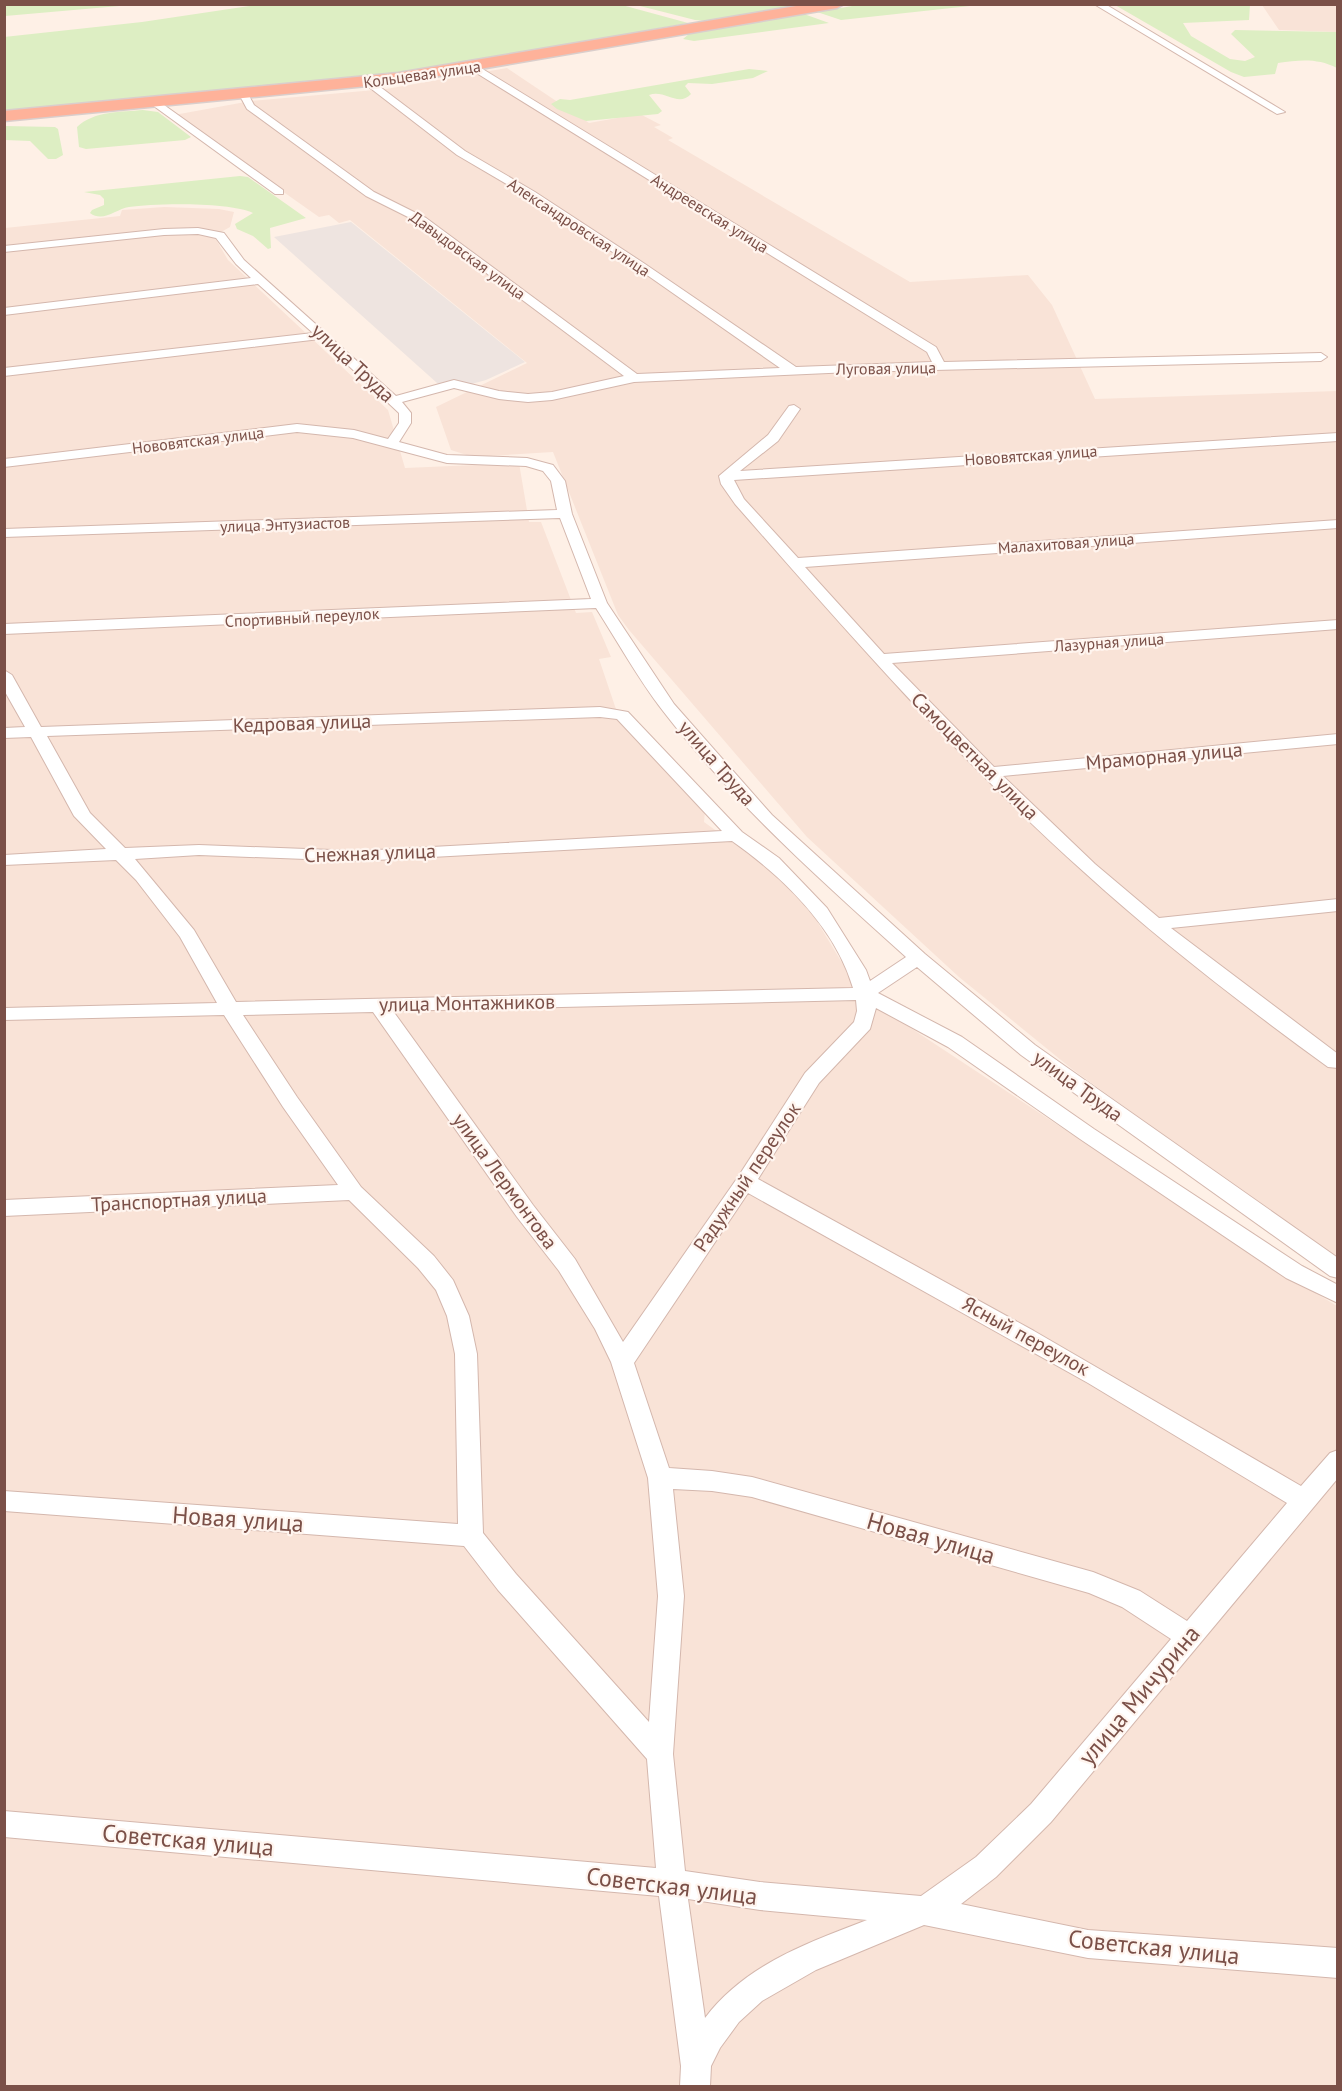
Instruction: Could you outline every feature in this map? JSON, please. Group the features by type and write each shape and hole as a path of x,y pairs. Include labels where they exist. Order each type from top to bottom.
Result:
{"highway":[{"name":"Кольцевая улица","path":"4,116 368,82 473,67 837,4"}],"street":[{"path":"1098,4 1280,111"},
{"name":"Андреевская улица","path":"473,67 932,350 940,366"},
{"name":"Александровская улица","path":"368,82 461,153 531,194 792,370"},
{"name":"Давыдовская улица","path":"244,94 250,107 350,180 370,194 422,220 634,378"},
{"path":"154,102 279,192"},
{"name":"улица Труда","path":"4,249 165,232 214,233 224,238 240,262 323,335 405,413 406,418 391,444 467,462 512,460 539,464 554,473 558,480 565,514 600,603 668,707 766,819 918,958 1028,1050 1338,1270"},
{"path":"4,312 262,280"},
{"path":"4,372 323,335"},
{"name":"Луговая улица","path":"393,401 454,384 528,398 552,396 634,378 792,370 1123,360 1322,357"},
{"path":"726,476 773,438 794,409"},
{"name":"Нововятская улица","path":"4,463 297,428 354,434 391,444"},
{"name":"Нововятская улица","path":"726,476 1338,437"},
{"name":"Самоцветная улица","path":"726,476 726,483 734,495 766,529 826,602 1055,837 1213,972 1335,1062"},
{"name":"улица Энтузиастов","path":"4,533 565,514"},
{"name":"Малахитовая улица","path":"794,563 1338,524"},
{"name":"Спортивный переулок","path":"4,629 600,603"},
{"name":"Лазурная улица","path":"880,659 1338,624"},
{"path":"4,675 83,816 123,855 188,934 230,1009 290,1102 354,1192 426,1262 445,1286 458,1316 466,1354 471,1536 507,1582 660,1754"},
{"name":"улица Труда","path":"600,712 622,715 736,836 773,861 821,912 857,970 864,994 955,1042 1087,1134 1294,1272 1338,1295"},
{"name":"Кедровая улица","path":"4,733 600,712"},
{"name":"Мраморная улица","path":"991,772 1338,739"},
{"name":"Снежная улица","path":"4,860 199,850 358,856 736,836"},
{"path":"1155,924 1338,905"},
{"path":"864,994 918,958"},
{"name":"улица Монтажников","path":"4,1014 864,994"},
{"name":"Радужный переулок","path":"622,1362 745,1182 812,1078 863,1024 867,1011 864,994"},
{"name":"улица Лермонтова","path":"378,1005 525,1211 567,1265 604,1325 622,1362 660,1478 671,1596 660,1754 672,1883 695,2076"},
{"name":"Ясный переулок","path":"745,1182 1006,1324 1174,1420 1303,1500"},
{"name":"Транспортная улица","path":"4,1208 354,1192"},
{"name":"улица Мичурина","path":"695,2076 709,2037 728,2012 753,1990 802,1961 922,1910 970,1881 1041,1813 1338,1460"},
{"name":"Новая улица","path":"660,1478 712,1481 752,1487 1093,1583 1131,1599 1189,1636"},
{"name":"Новая улица","path":"4,1501 471,1536"},
{"name":"Советская улица","path":"4,1824 672,1883 760,1896 922,1910 1088,1944 1338,1963"}],"shaded area":[{"path":"1262,5 1337,5 1337,32 1279,30"},
{"path":"507,68 589,123 640,114 661,125 654,127 673,138 668,140 910,282 1028,275 1052,305 1095,399 1337,391 1337,1260 1072,1069 959,977 807,837 618,615 553,452 473,457 451,450 436,407 527,363 350,220 339,223 329,215 319,217 174,115 251,101 386,89"},
{"path":"164,207 219,209 234,212 230,227 214,236 228,260 388,410 405,468 519,463 529,522 541,522 576,613 592,612 611,657 599,659 621,724 705,811 704,822 747,853 767,863 815,918 853,981 894,1017 1284,1274 1337,1306 1337,2086 5,2086 5,228 120,216 122,210"},
{"path":"351,222 525,362 486,380 446,391 274,237"}],"green space":[{"path":"5,4 131,4 131,5 5,16"},
{"path":"262,4 622,5 688,23 423,70 5,111 4,37 142,22"},
{"path":"864,4 979,5 841,20 817,12"},
{"path":"636,5 802,5 705,21"},
{"path":"1115,5 1250,5 1249,20 1183,23 1191,36 1230,59 1245,61 1255,57 1231,34 1235,30 1337,32 1337,68 1315,61 1294,61 1278,63 1275,74 1244,77 1231,72"},
{"path":"804,14 829,23 694,41 683,39 689,34"},
{"path":"749,69 768,71 753,78 712,84 688,83 685,86 691,94 686,98 676,99 660,94 649,95 662,111 658,114 586,121 557,109 551,104 560,99 570,100"},
{"path":"143,110 158,112 191,137 185,140 86,149 79,147 77,127 84,122 108,113"},
{"path":"5,126 55,127 58,129 63,155 56,159 48,159 30,141 5,140"},
{"path":"248,177 306,218 270,228 271,248 268,249 253,236 237,229 235,224 253,213 242,209 192,204 156,205 124,208 100,217 90,213 104,205 104,199 100,195 84,192"}]}
